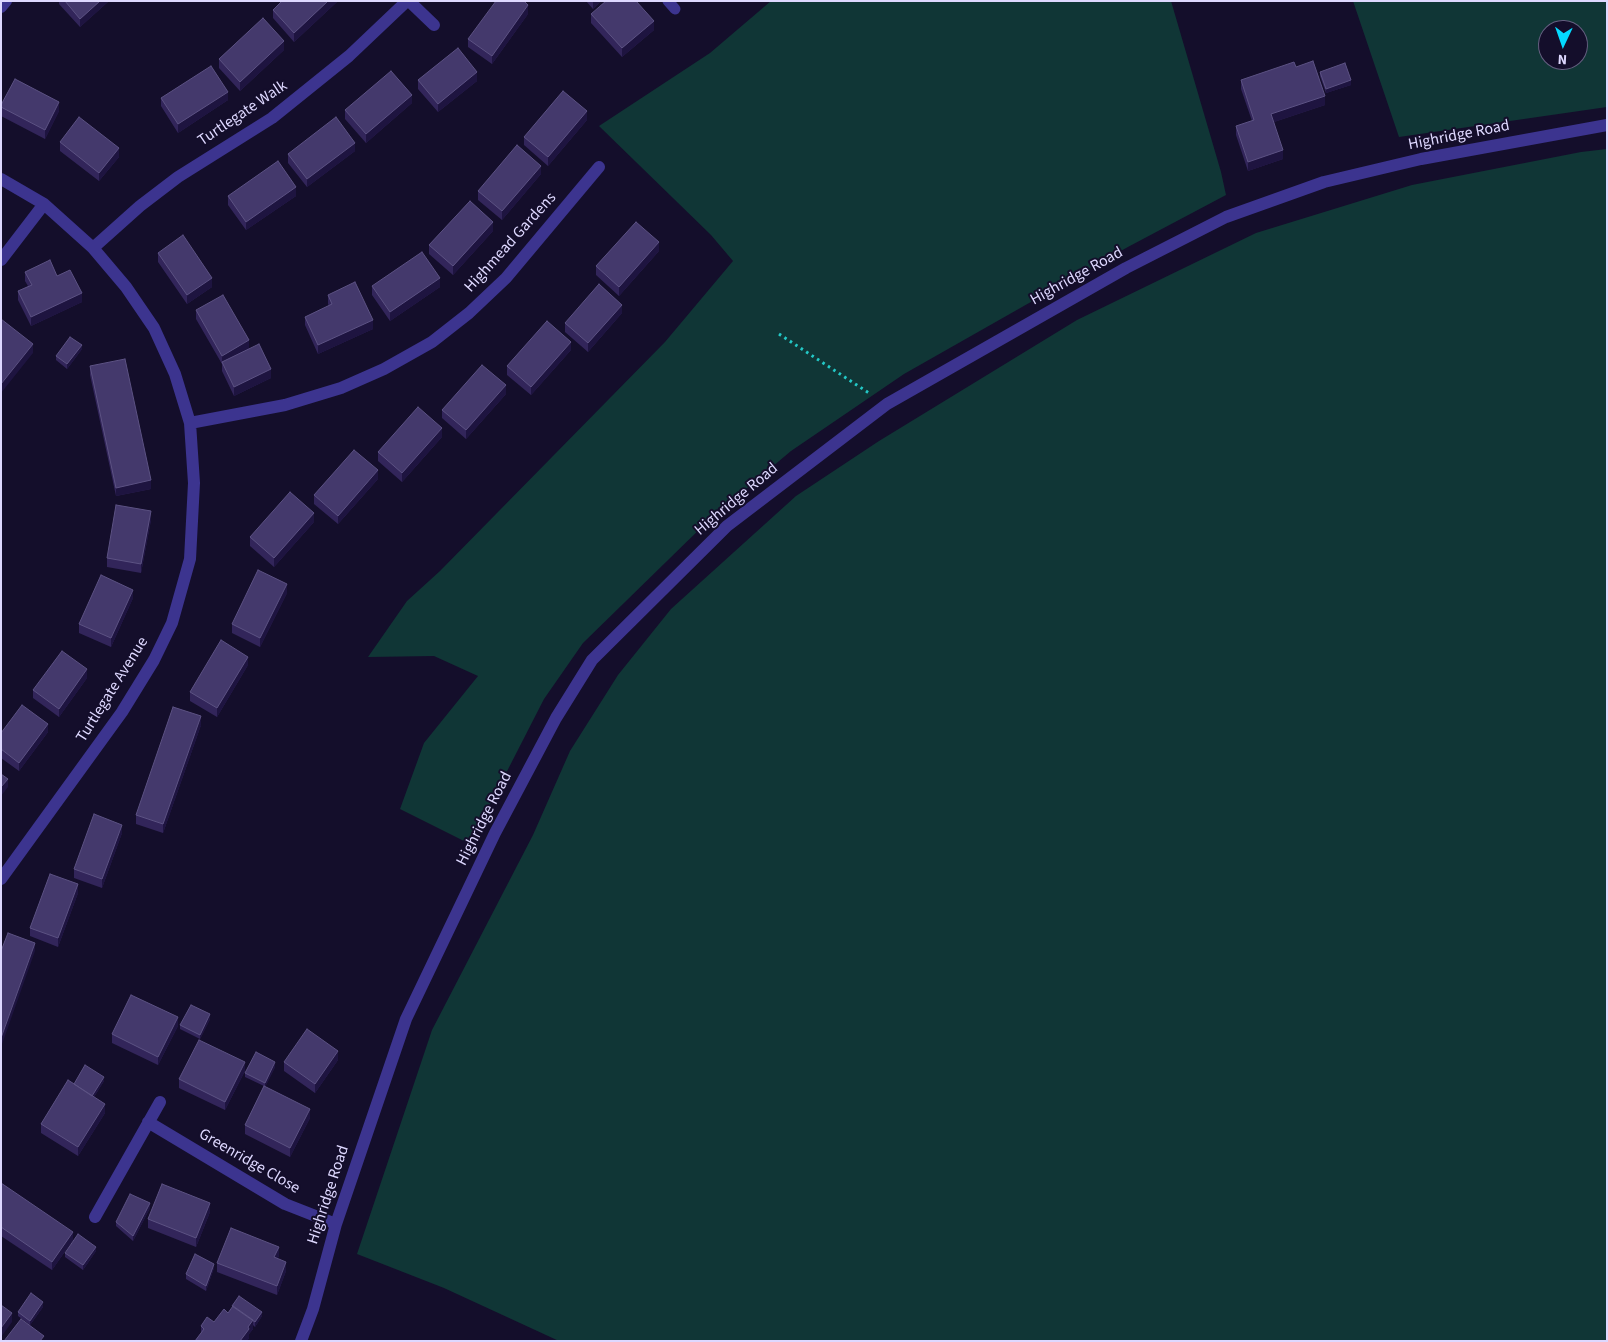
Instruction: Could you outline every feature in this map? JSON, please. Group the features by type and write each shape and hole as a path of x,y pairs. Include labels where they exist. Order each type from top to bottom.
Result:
{"street":[{"path":"1,7 6,1"},
{"path":"408,1 434,24"},
{"name":"Turtlegate Walk","path":"93,248 140,206 178,177 272,118 349,56 408,1"},
{"name":"Highridge Road","path":"301,1341 313,1309 336,1224 406,1019 495,832 556,718 592,660 726,526 886,404 1126,268 1226,217 1324,182 1421,159 1607,124"},
{"name":"Highmead Gardens","path":"190,423 285,405 341,388 384,369 432,342 469,313 506,278 599,168"},
{"name":"Turtlegate Avenue","path":"1,179 44,204 93,248 126,288 154,328 174,374 190,423 194,483 190,559 172,623 154,660 122,712 1,879"},
{"path":"1,260 44,204"},
{"path":"95,1217 160,1102"},
{"name":"Greenridge Close","path":"148,1122 285,1204 336,1224"}],"path":[{"path":"779,334 886,404"}],"green space":[{"path":"771,1 1171,1 1226,195 1126,248 904,374 791,451 709,520 583,643 544,699 480,824 472,845 400,809 424,743 478,676 434,656 368,657 407,601 440,571 665,342 733,261 711,235 599,126 710,53"},
{"path":"1353,1 1607,1 1607,107 1399,137"},
{"path":"1607,149 1607,1341 559,1341 444,1288 357,1254 432,1030 533,835 570,751 618,675 671,609 796,496 879,441 1077,320 1256,233 1412,185 1581,152"}],"building":[{"path":"65,1 100,1 80,19"},
{"path":"282,1 328,1 294,33 273,10"},
{"path":"496,1 524,1 528,5 492,56 468,39"},
{"path":"606,1 636,1 654,21 622,48 591,14"},
{"path":"263,18 284,41 240,82 219,59"},
{"path":"458,48 477,72 438,104 418,80"},
{"path":"1313,61 1325,96 1271,114 1283,150 1248,162 1236,126 1254,120 1241,80 1294,62 1296,67"},
{"path":"1345,63 1351,80 1326,89 1320,72"},
{"path":"211,66 228,92 178,124 161,98"},
{"path":"391,71 412,95 366,134 345,110"},
{"path":"15,79 59,102 45,130 1,107"},
{"path":"563,91 587,111 548,157 524,137"},
{"path":"79,117 119,148 99,173 60,142"},
{"path":"336,117 355,143 307,179 288,154"},
{"path":"517,145 541,166 502,211 478,191"},
{"path":"278,161 296,187 246,222 228,196"},
{"path":"470,201 493,222 453,266 429,245"},
{"path":"636,222 659,242 619,287 596,266"},
{"path":"183,235 212,278 187,295 158,253"},
{"path":"422,252 440,278 390,312 372,286"},
{"path":"50,260 57,276 70,270 82,293 31,317 18,291 32,285 25,272"},
{"path":"355,282 373,320 318,345 305,317 332,304 328,295"},
{"path":"599,284 622,305 588,343 565,323"},
{"path":"223,295 249,340 222,356 196,310"},
{"path":"1,319 33,344 1,384"},
{"path":"547,321 571,342 531,387 507,366"},
{"path":"70,337 82,345 67,364 56,356"},
{"path":"259,344 271,369 234,387 222,362"},
{"path":"125,359 151,480 116,488 90,366"},
{"path":"482,365 506,385 466,430 442,410"},
{"path":"418,407 442,428 402,473 378,452"},
{"path":"354,450 378,470 338,516 314,495"},
{"path":"290,492 314,513 274,558 250,537"},
{"path":"116,505 151,511 141,564 107,558"},
{"path":"258,570 287,584 260,638 232,624"},
{"path":"101,575 133,590 111,638 79,624"},
{"path":"221,640 248,657 217,708 190,692"},
{"path":"62,651 87,669 59,709 33,690"},
{"path":"22,705 48,724 19,763 1,749 1,733"},
{"path":"173,707 201,716 163,824 136,815"},
{"path":"1,774 8,779 1,787"},
{"path":"94,814 122,825 102,879 74,869"},
{"path":"50,874 78,884 58,938 30,928"},
{"path":"8,933 35,943 1,1038 1,951"},
{"path":"131,995 178,1017 158,1057 112,1034"},
{"path":"191,1005 210,1014 200,1035 180,1025"},
{"path":"307,1029 338,1051 315,1084 284,1062"},
{"path":"199,1040 245,1062 225,1102 179,1079"},
{"path":"256,1052 275,1062 265,1083 245,1073"},
{"path":"85,1065 104,1077 92,1096 74,1084"},
{"path":"68,1080 105,1104 78,1147 41,1124"},
{"path":"264,1086 310,1109 290,1148 245,1125"},
{"path":"1,1183 73,1232 52,1262 1,1227"},
{"path":"162,1184 210,1203 196,1238 148,1219"},
{"path":"130,1194 150,1203 133,1236 116,1222"},
{"path":"231,1228 279,1247 274,1257 286,1262 277,1286 217,1263"},
{"path":"78,1234 96,1247 83,1265 65,1253"},
{"path":"195,1254 214,1264 206,1286 186,1274"},
{"path":"31,1293 43,1302 30,1321 18,1312"},
{"path":"239,1296 262,1312 255,1322 232,1306"},
{"path":"1,1305 12,1313 1,1328"},
{"path":"233,1306 253,1320 240,1341 195,1341 204,1329 201,1326 207,1317 214,1322 224,1309 228,1313"},
{"path":"21,1319 44,1336 40,1341 4,1341"}]}
